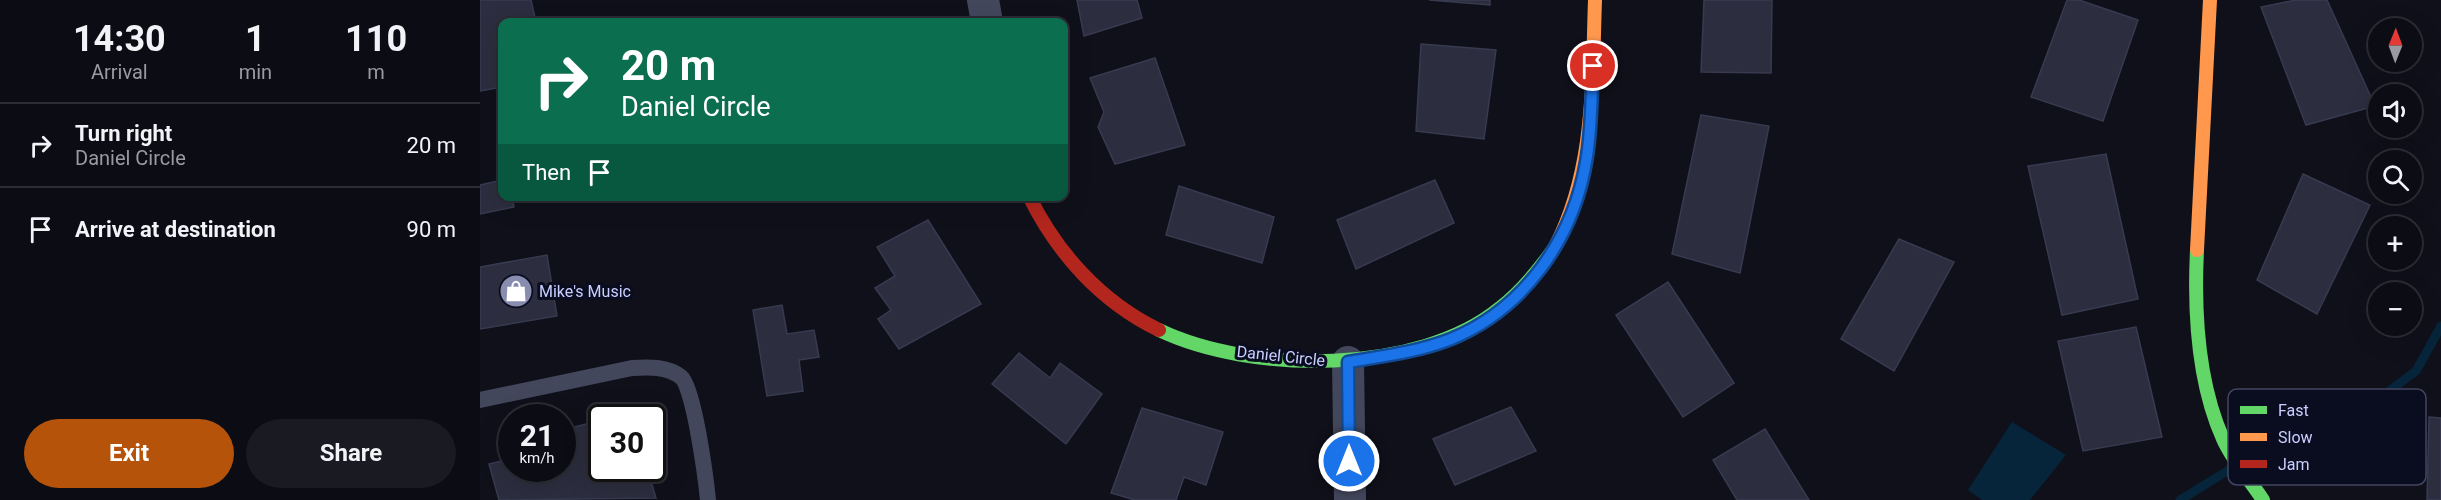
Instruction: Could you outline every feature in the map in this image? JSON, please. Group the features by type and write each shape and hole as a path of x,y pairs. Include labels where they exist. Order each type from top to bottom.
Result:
{"street":[{"path":"983,0 986,18"},
{"name":"Daniel Circle","path":"1032,201 1054,243 1079,272 1128,312 1165,334 1201,345 1276,359 1348,362 1412,351 1450,339 1498,313 1518,295 1542,267 1568,224 1579,194 1590,133 1595,0"},
{"path":"2210,0 2195,284 2199,344 2209,399 2223,440 2228,448"},
{"path":"1348,362 1350,500"},
{"path":"2252,485 2261,498"}],"lane":[{"path":"480,400 632,368 651,367 671,371 684,378 691,396 708,500"}],"water":[{"path":"2012,422 2066,455 2030,500 1982,500 1968,490"}],"building":[{"path":"480,0 531,0 535,18 498,18 498,88 480,91"},
{"path":"1077,0 1137,0 1142,18 1084,36"},
{"path":"1429,0 1490,0 1490,5"},
{"path":"1704,0 1772,0 1771,73 1701,72"},
{"path":"2067,0 2079,0 2138,20 2103,121 2031,97"},
{"path":"2296,0 2327,0 2368,91 2368,108 2306,125 2261,7"},
{"path":"1421,44 1496,50 1484,139 1416,131"},
{"path":"1155,58 1185,145 1115,164 1098,127 1104,112 1090,78"},
{"path":"1701,115 1769,126 1740,273 1672,254"},
{"path":"2106,154 2138,299 2062,315 2028,166"},
{"path":"2303,174 2370,205 2317,314 2257,280"},
{"path":"1435,180 1454,223 1356,269 1337,220"},
{"path":"498,181 498,201 513,201 514,207 480,214 480,185"},
{"path":"1179,186 1274,217 1262,263 1166,235"},
{"path":"928,220 981,304 899,349 878,319 891,310 875,288 895,276 877,247"},
{"path":"1899,239 1954,262 1894,371 1841,339"},
{"name":"Mike's Music","path":"547,255 557,316 480,329 480,267"},
{"path":"1668,282 1734,383 1683,417 1616,315"},
{"path":"782,305 787,334 814,330 819,357 799,360 803,391 767,396 753,310"},
{"path":"2136,327 2162,437 2083,451 2058,341"},
{"path":"1019,353 1050,378 1060,363 1102,394 1066,444 992,384"},
{"path":"1511,407 1536,451 1455,485 1433,439"},
{"path":"1142,408 1223,432 1206,485 1184,477 1176,500 1135,500 1111,493"},
{"path":"2429,417 2441,418 2441,500 2427,500"},
{"path":"588,424 588,482 651,482 656,498 499,500 489,464 498,462 498,482 576,482 576,426"},
{"path":"1765,429 1809,500 1737,500 1713,460"}],"waterway":[{"path":"2392,389 2416,371 2441,326"},
{"path":"2180,500 2228,471"}],"traffic: fast":[{"path":"1159,330 1197,344 1240,355 1286,360 1334,361 1381,356 1425,346 1466,330 1516,295 1555,247"},
{"path":"2197,250 2196,297 2199,346 2214,417 2228,449"},
{"path":"2252,485 2263,500"}],"traffic: slow":[{"path":"1555,247 1578,188 1584,157 1592,95 1595,0"},
{"path":"2197,250 2210,0"}],"traffic: jam":[{"path":"1032,201 1053,237 1083,274 1118,305 1159,330"}],"place":[{"name":"Mike's Music","path":"516,291"}],"route":[{"path":"1349,461 1348,362 1412,351 1450,339 1479,325 1498,313 1518,295 1535,276 1554,248 1568,224 1579,194 1586,163 1590,133 1593,66"}]}
